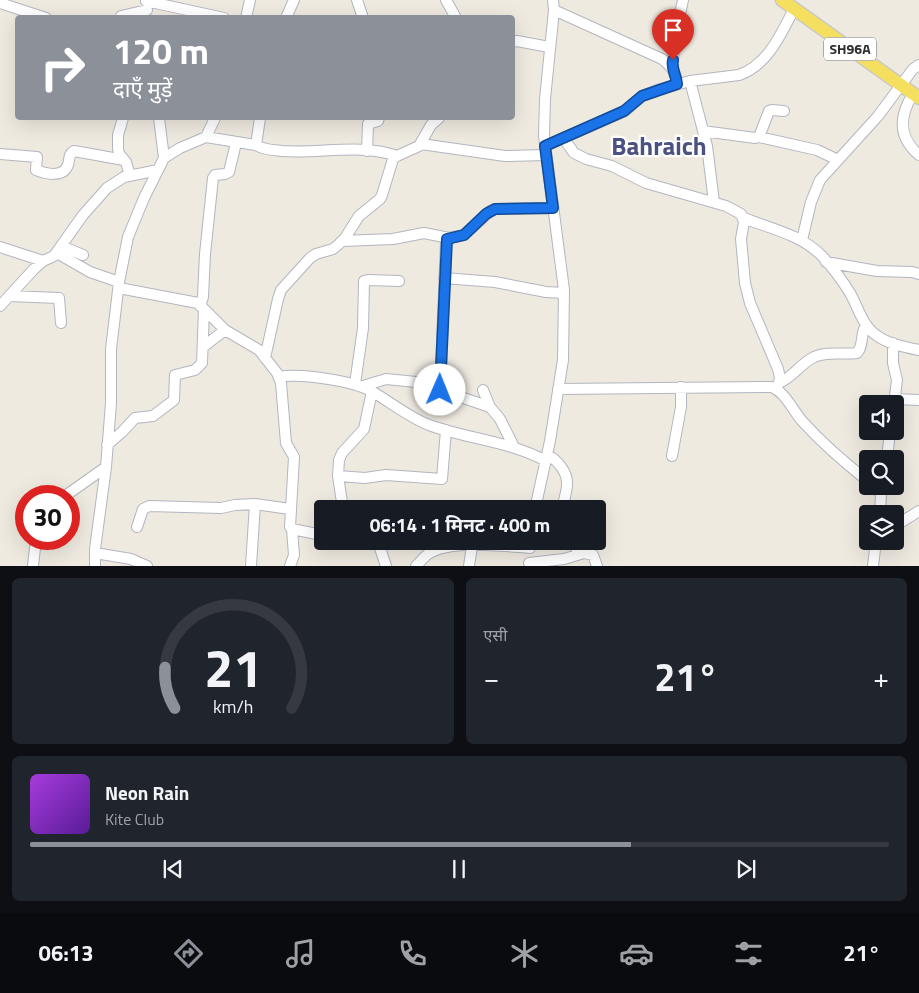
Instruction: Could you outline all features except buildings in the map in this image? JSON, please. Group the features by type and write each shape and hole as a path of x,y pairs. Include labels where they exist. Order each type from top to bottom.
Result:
{"main road":[{"name":"SH96A","path":"782,0 916,96"}],"street":[{"path":"247,15 250,0"},
{"path":"287,15 294,0"},
{"path":"357,0 362,15"},
{"path":"446,0 454,15"},
{"path":"677,84 672,67 676,33 683,0"},
{"path":"0,3 13,4 39,15"},
{"path":"537,500 563,360 564,294 546,151 545,99 553,5 662,59 672,67"},
{"path":"124,15 147,7 203,15"},
{"path":"421,144 505,156 546,151 566,144 624,111 642,96 690,80 739,75 745,72 776,44 794,9"},
{"path":"515,41 549,47"},
{"path":"802,240 820,180 878,116 919,65"},
{"path":"690,80 710,163 714,202"},
{"path":"916,96 904,112 903,130 913,150 919,155"},
{"path":"759,137 769,111 784,111"},
{"path":"122,120 118,135 118,148 119,154 127,164 130,176"},
{"path":"159,120 164,158"},
{"path":"206,138 214,120"},
{"path":"256,145 260,120"},
{"path":"367,150 368,124 378,120"},
{"path":"265,358 281,290 310,258 332,249 342,241 360,216 377,202 382,195 391,165 397,156 421,144 431,125 437,120"},
{"path":"703,131 751,139 759,137 817,150 838,160"},
{"path":"95,566 106,468 111,403 111,349 119,285 128,237 144,198 164,158 180,148 206,138 256,145 265,149 288,151 367,150 387,152 397,156"},
{"path":"108,444 135,418 153,416 174,400 176,375 198,368 202,363 202,307 205,254 213,178 215,175 229,172 236,143"},
{"path":"566,144 574,153 586,159 619,169 646,182 714,202 735,210 744,218 802,240 826,262 850,293 866,325 875,335 893,344 919,350"},
{"path":"0,154 37,156 36,170 56,174 63,172 68,166 70,154 74,151 124,160"},
{"path":"0,306 43,261 54,256 83,215 108,188 124,177 158,170"},
{"path":"342,241 393,239 424,233 448,238 464,235 486,214 495,209 553,208"},
{"path":"744,218 741,239 745,283 750,303 774,357 777,382 802,421 827,446 859,473"},
{"path":"448,238 446,242 444,278 440,387 442,392 490,406"},
{"path":"0,247 43,261"},
{"path":"59,249 90,272 119,285 192,301 202,307 225,330 259,350 279,377 286,444 294,457 290,509 290,527 292,530 294,555 290,566"},
{"path":"59,249 83,255"},
{"path":"826,262 877,271 919,274"},
{"path":"444,278 495,282 564,294"},
{"path":"342,500 338,476 339,460 342,453 364,429 364,281 399,281"},
{"path":"9,296 59,298 61,323"},
{"path":"558,389 772,387 777,382 788,379 801,366 815,357 824,354 857,353 860,350 862,330 866,325"},
{"path":"203,346 225,330"},
{"path":"893,344 893,363 896,380 895,395"},
{"path":"279,377 296,376 363,387 418,421 556,460 567,479 565,500"},
{"path":"363,387 386,379 426,382 440,387"},
{"path":"672,456 681,407 681,387"},
{"path":"483,390 514,447"},
{"path":"904,401 919,400"},
{"path":"338,476 365,478 386,475 442,479 446,430"},
{"path":"80,486 106,468"},
{"path":"137,527 143,509 149,506 221,508 255,504 290,509"},
{"path":"251,566 255,504"},
{"path":"904,520 919,511"},
{"path":"292,530 314,534"},
{"path":"33,566 35,550"},
{"path":"381,550 386,566"},
{"path":"416,566 428,554 441,550"},
{"path":"469,566 471,550"},
{"path":"530,550 529,564 589,553 599,564"},
{"path":"577,550 578,554"},
{"path":"872,566 875,550"},
{"path":"95,553 131,559 147,566"}],"district":[{"name":"Bahraich","path":"659,146"}],"route":[{"path":"440,390 447,239 464,235 486,214 495,209 553,208 545,146 624,111 642,96 677,84 672,67 673,60"}]}
